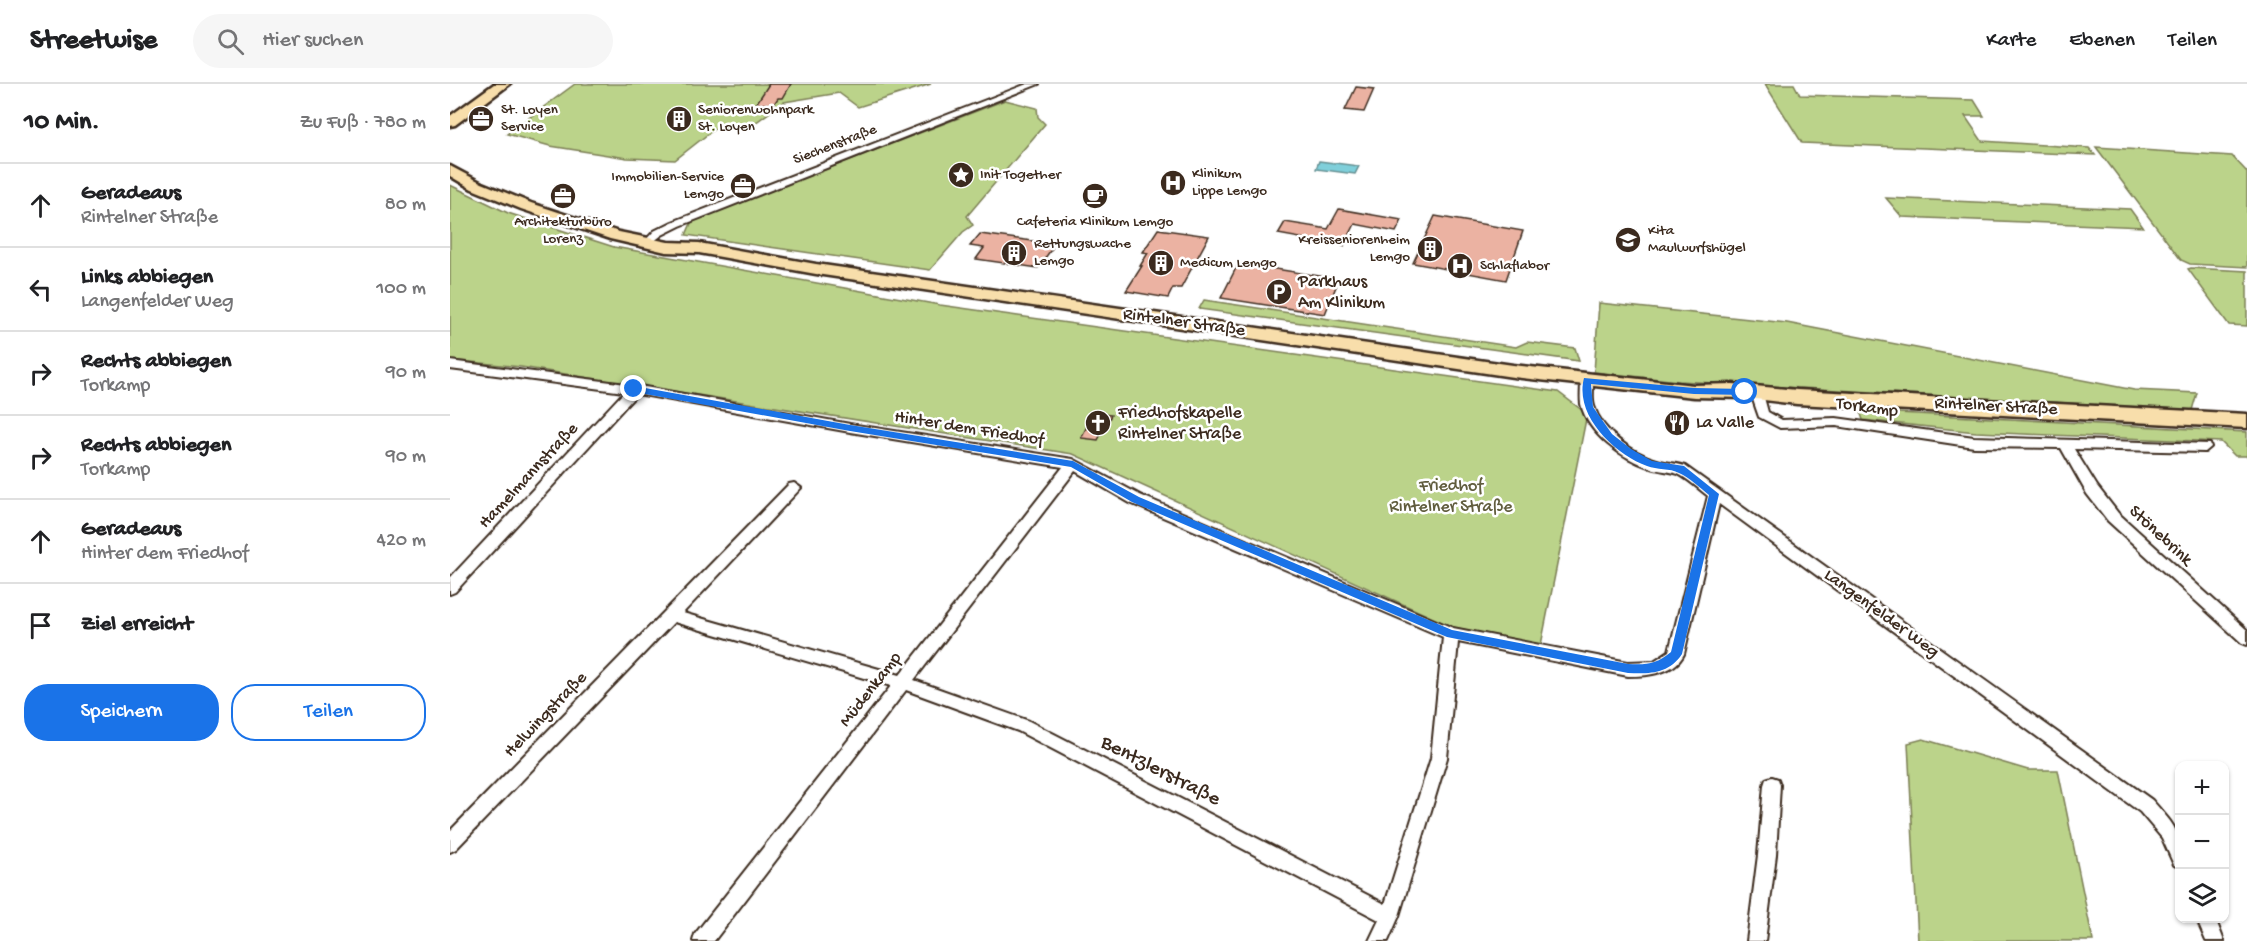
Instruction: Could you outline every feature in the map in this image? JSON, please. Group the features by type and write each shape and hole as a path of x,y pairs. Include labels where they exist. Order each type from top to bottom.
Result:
{"main road":[{"path":"450,122 503,84"},
{"name":"Rintelner Straße","path":"450,170 509,200 578,224 615,236 682,249 699,248 945,289 1587,381 1725,393 2247,421"}],"street":[{"name":"Siechenstraße","path":"653,243 658,233 676,224 1035,84"},
{"name":"Hinter dem Friedhof","path":"450,365 634,389 850,428 1073,464 1136,499 1451,634"},
{"name":"Langenfelder Weg","path":"1587,381 1588,408 1609,436 1627,451 1650,464 1680,469 2146,806 2168,832 2175,848"},
{"name":"Hamelmannstraße","path":"450,588 634,389"},
{"name":"Torkamp","path":"1751,393 1763,414 1780,424 1825,422 1974,442 2205,447"},
{"name":"Stönebrink","path":"2065,445 2092,490 2113,517 2247,639"},
{"name":"Müdenkamp","path":"702,941 1073,464"},
{"name":"Helwingstraße","path":"450,843 794,488"},
{"path":"1378,941 1390,916 1439,758 1451,634 1628,669 1649,670 1664,665 1676,654 1681,640 1714,494"},
{"path":"670,615 902,682"},
{"name":"Bentzlerstraße","path":"902,682 1023,726 1390,916"},
{"path":"1756,941 1767,855 1772,785"},
{"path":"2207,923 2215,941"}],"green space":[{"path":"575,84 931,84 858,107 839,93 784,102 744,131 717,127 675,160 627,158 550,146 507,134"},
{"path":"1765,84 1794,84 1800,95 1974,100 1984,116 1965,116 1982,141 2089,148 2095,155 1802,143"},
{"path":"1005,100 1037,108 1038,117 1045,124 967,216 973,225 963,232 930,270 686,235 692,221"},
{"path":"2096,147 2232,156 2247,172 2247,267 2190,264 2181,260"},
{"name":"Friedhof Rintelner Straße","path":"450,185 508,213 614,247 940,305 1558,392 1587,414 1541,645 1453,627 1073,454 521,367 450,360"},
{"path":"1886,198 2130,209 2143,227 1902,217"},
{"path":"2188,269 2247,271 2247,326 2229,325"},
{"path":"1204,300 1516,347 1527,342 1575,348 1579,361 1199,309"},
{"path":"1599,303 1787,323 2134,390 2197,393 2192,410 1679,381 1594,372"},
{"path":"1860,411 2247,432 2247,456 2235,456 2221,442 1976,432 1863,420"},
{"path":"1923,739 2028,770 2058,770 2093,941 1918,941 1908,743"}],"water":[{"path":"1319,161 1359,166 1355,174 1316,169"}],"building":[{"path":"769,84 791,84 783,98 778,98 774,104 756,104"},
{"path":"1356,87 1374,89 1364,112 1345,110"},
{"path":"1339,209 1402,220 1396,232 1355,224 1344,246 1278,234 1285,222 1328,229"},
{"name":"Kreisseniorenheim Lemgo","path":"1435,216 1523,231 1506,280 1413,263"},
{"name":"Medicum Lemgo","path":"1158,229 1209,236 1181,288 1173,288 1168,298 1126,291 1148,253 1143,252"},
{"name":"Rettungswache Lemgo","path":"980,234 1055,244 1038,268 976,259 984,248 970,246"},
{"name":"Parkhaus Am Klinikum","path":"1238,264 1339,279 1325,314 1221,298"},
{"name":"Friedhofskapelle Rintelner Straße","path":"1094,413 1111,415 1098,440 1081,438"}],"place":[{"name":"St. Loyen Service","path":"481,119"},
{"name":"Seniorenwohnpark St. Loyen","path":"679,119"},
{"name":"Init Together","path":"961,175"},
{"name":"Klinikum Lippe Lemgo","path":"1173,183"},
{"name":"Immobilien-Service Lemgo","path":"743,186"},
{"name":"Architekturbüro Lorenz","path":"563,196"},
{"name":"Cafeteria Klinikum Lemgo","path":"1095,196"},
{"name":"Kita Maulwurfshügel","path":"1628,240"},
{"name":"Kreisseniorenheim Lemgo","path":"1430,249"},
{"name":"Rettungswache Lemgo","path":"1014,253"},
{"name":"Medicum Lemgo","path":"1161,263"},
{"name":"Schlaflabor","path":"1460,266"},
{"name":"Parkhaus Am Klinikum","path":"1279,292"},
{"name":"Friedhofskapelle Rintelner Straße","path":"1098,423"},
{"name":"La Valle","path":"1677,423"}],"route":[{"path":"634,389 850,428 1073,464 1136,499 1451,634 1628,669 1649,670 1664,665 1676,654 1714,494 1680,469 1650,464 1627,451 1609,436 1588,408 1587,381 1694,391 1745,392"}]}
